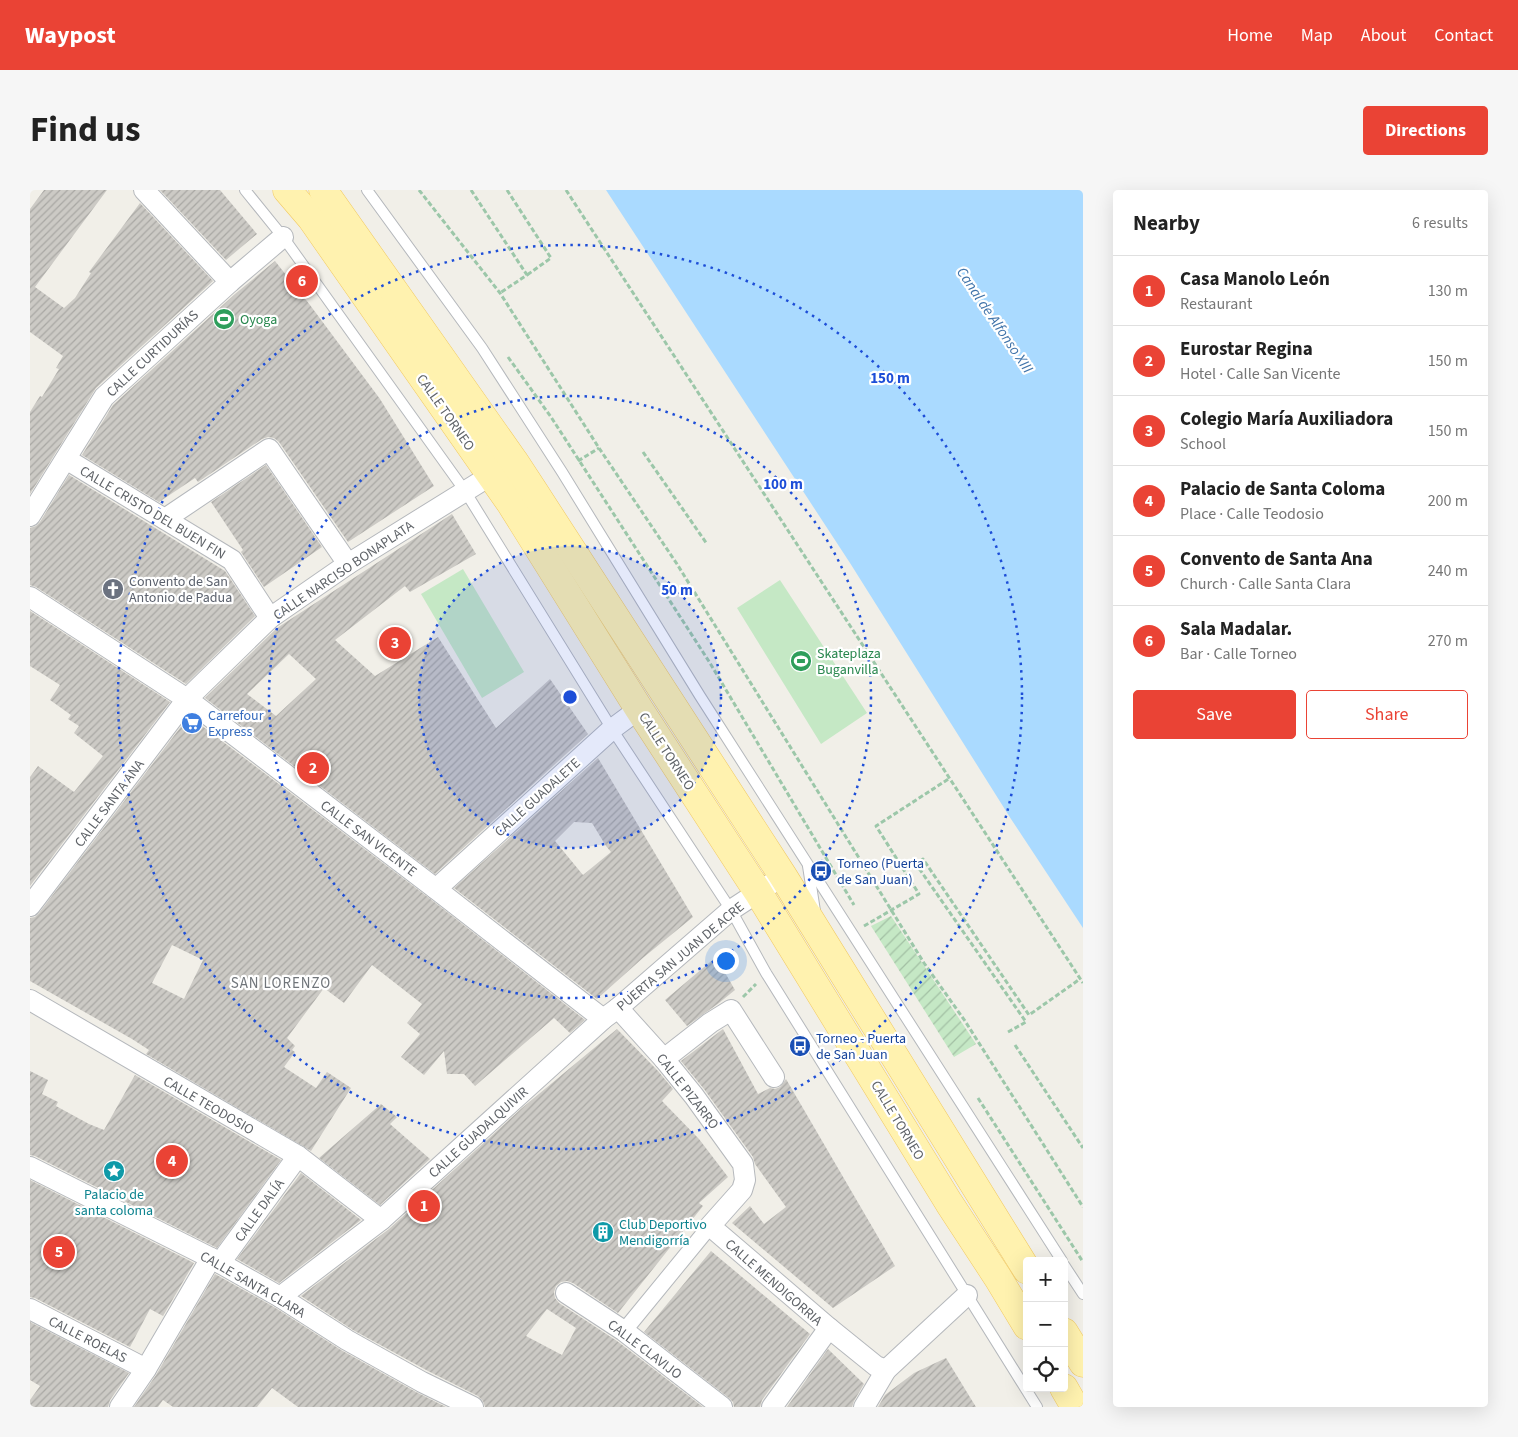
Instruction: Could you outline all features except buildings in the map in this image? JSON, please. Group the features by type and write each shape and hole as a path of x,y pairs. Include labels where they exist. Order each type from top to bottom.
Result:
{"main road":[{"name":"CALLE TORNEO","path":"287,190 310,218 511,504 639,710 758,892 949,1203 1023,1319"},
{"name":"CALLE TORNEO","path":"323,190 514,461 783,876 1023,1264"},
{"path":"1068,1339 1083,1363"},
{"path":"1066,1392 1075,1407"}],"street":[{"path":"144,190 230,282"},
{"name":"CALLE CURTIDURÍAS","path":"30,516 104,397 230,282 283,237"},
{"path":"165,518 269,449 348,564"},
{"name":"CALLE CRISTO DEL BUEN FIN","path":"66,459 232,560 270,618"},
{"name":"CALLE NARCISO BONAPLATA","path":"187,699 270,618 348,564 514,461"},
{"name":"CALLE SAN VICENTE","path":"30,597 187,699 436,888 611,1014"},
{"name":"CALLE SANTA ANA","path":"30,906 187,699"},
{"name":"CALLE GUADALETE","path":"436,888 612,729 639,710"},
{"name":"PUERTA SAN JUAN DE ACRE","path":"611,1014 731,910 783,876"},
{"name":"CALLE TEODOSIO","path":"30,1000 298,1156 381,1220"},
{"path":"664,1059 730,1010 774,1077"},
{"name":"CALLE PIZARRO","path":"611,1014 664,1059 694,1096 743,1164 746,1173 742,1190 710,1226"},
{"name":"CALLE GUADALQUIVIR","path":"280,1297 381,1220 611,1014"},
{"name":"CALLE DALÍA","path":"120,1407 216,1261 298,1156"},
{"name":"CALLE SANTA CLARA","path":"30,1167 216,1261 280,1297 348,1340 422,1382 473,1407"},
{"path":"624,1331 710,1226"},
{"name":"CALLE MENDIGORRIA","path":"710,1226 828,1328 876,1366 886,1370"},
{"name":"CALLE CLAVIJO","path":"566,1293 624,1331 722,1407"},
{"path":"864,1407 886,1370 967,1295"},
{"name":"CALLE ROELAS","path":"30,1309 146,1369"},
{"path":"772,1407 828,1328"}],"lane":[{"path":"245,190 283,237 465,490 612,729 731,910 766,973 1037,1407"},
{"path":"367,190 482,348 571,487 700,696 1059,1257"},
{"path":"807,862 819,934"},
{"path":"1068,1271 1083,1294"}],"path":[{"path":"419,190 500,293 599,448 677,564 924,963 965,1020 1083,1207"},
{"path":"471,190 527,274"},
{"path":"500,293 551,258 507,190"},
{"path":"566,190 1083,983"},
{"path":"504,352 551,417 710,662 856,908"},
{"path":"644,452 707,544"},
{"path":"892,911 919,894 876,826 950,778"},
{"path":"1008,1032 1026,1022 916,864 923,859 1029,1016 1080,979"},
{"path":"861,917 870,931"},
{"path":"730,1010 766,973"},
{"path":"1015,1045 1083,1148"},
{"path":"977,1097 1083,1262"}],"green space":[{"path":"463,569 524,672 482,698 421,594"},
{"name":"Skateplaza Buganvilla","path":"780,580 867,713 821,744 737,608"},
{"path":"891,916 976,1044 954,1057 871,926"}],"water":[{"name":"Canal de Alfonso XIII","path":"606,190 1083,190 1083,928 1011,819 850,563"}],"place":[{"name":"Sala Madalar.","path":"302,281"},
{"name":"Oyoga","path":"224,319"},
{"name":"Convento de San Antonio de Padua","path":"113,589"},
{"name":"Colegio María Auxiliadora","path":"395,643"},
{"name":"Skateplaza Buganvilla","path":"801,661"},
{"name":"Carrefour Express","path":"192,723"},
{"name":"Eurostar Regina","path":"313,768"},
{"name":"Torneo (Puerta de San Juan)","path":"821,871"},
{"name":"Torneo - Puerta de San Juan","path":"800,1046"},
{"name":"Palacio de Santa Coloma","path":"172,1161"},
{"name":"Palacio de santa coloma","path":"114,1171"},
{"name":"Casa Manolo León","path":"424,1206"},
{"name":"Club Deportivo Mendigorría","path":"603,1232"},
{"name":"Convento de Santa Ana","path":"59,1252"}],"district":[{"name":"SAN LORENZO","path":"281,983"}]}
